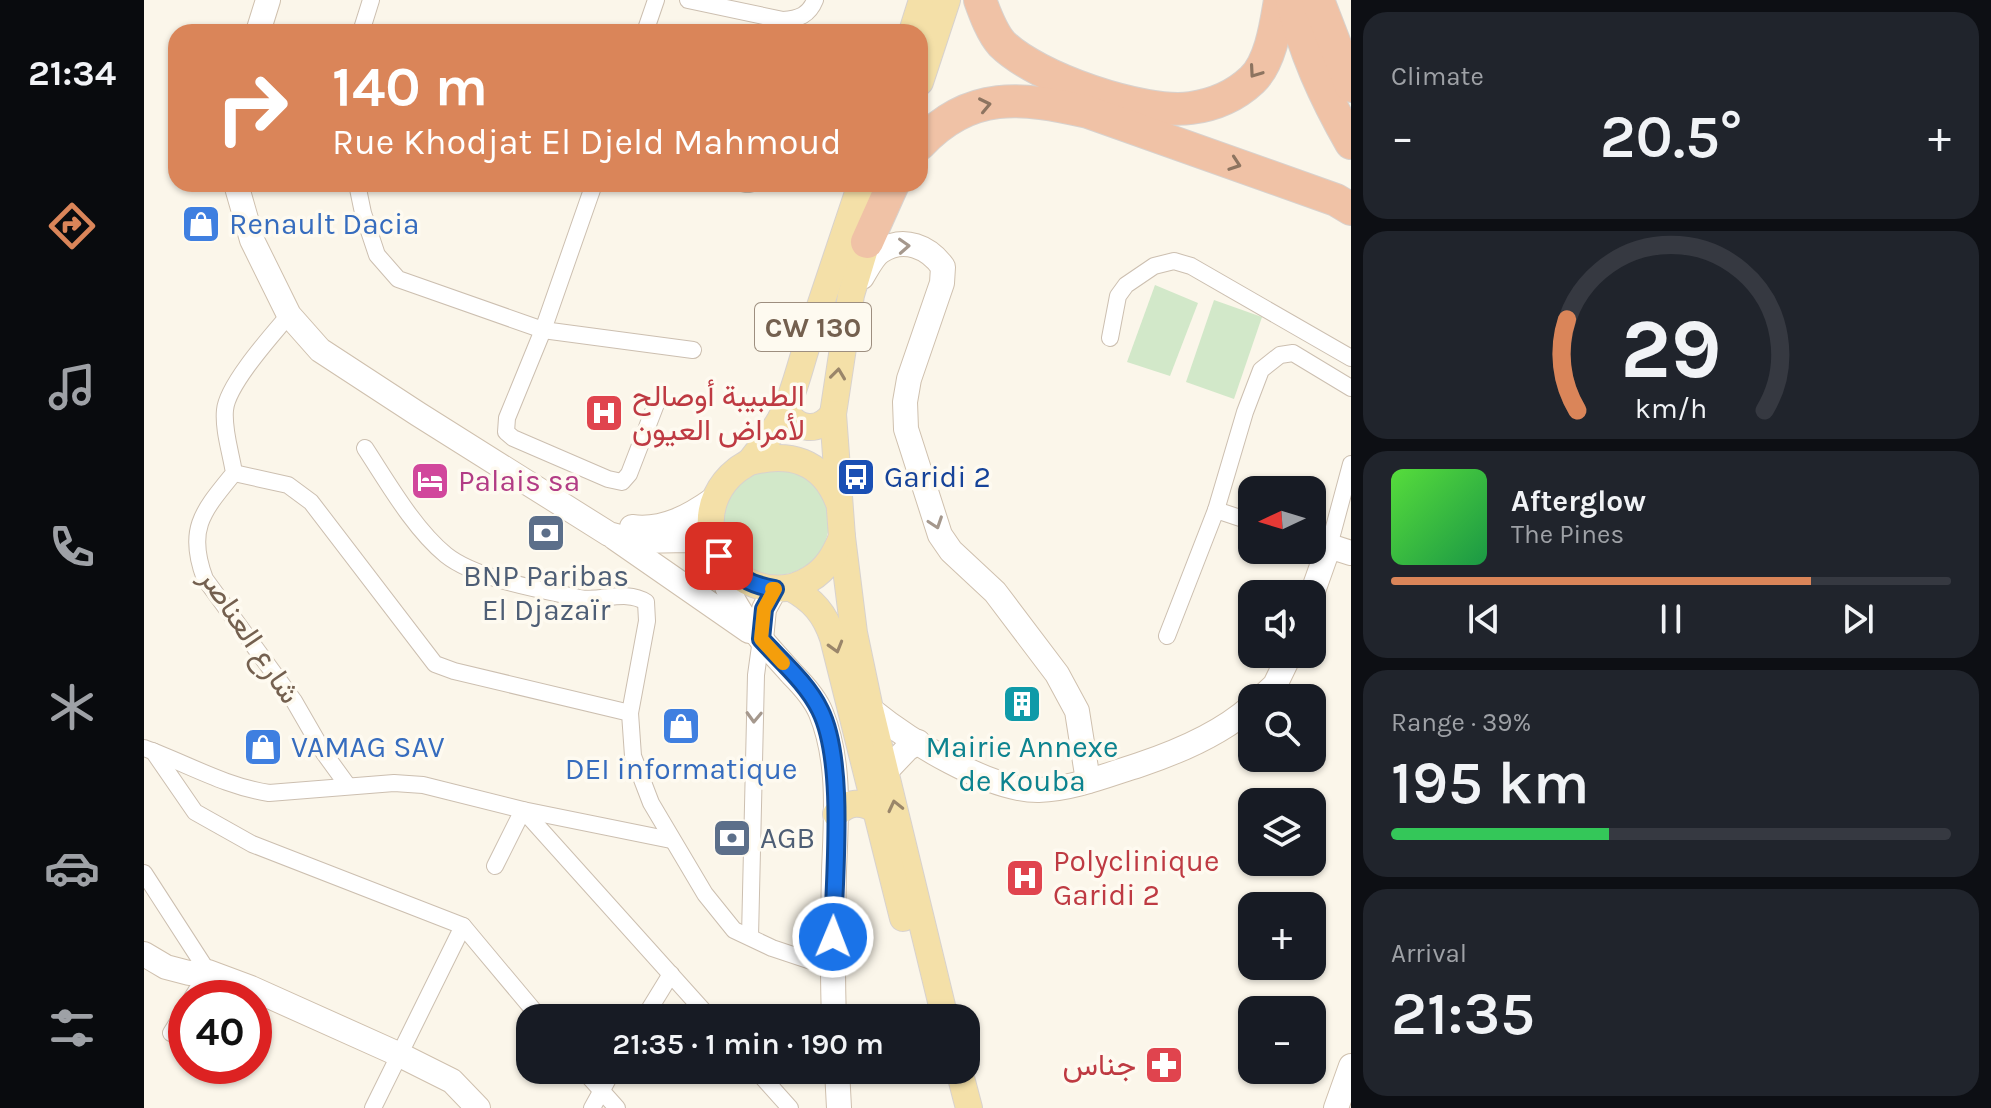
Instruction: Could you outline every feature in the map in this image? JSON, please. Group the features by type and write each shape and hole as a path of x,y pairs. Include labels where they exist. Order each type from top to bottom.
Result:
{"highway":[{"path":"980,0 1001,42 1033,68 1099,94 1156,107 1190,109 1222,101 1254,79 1272,43 1280,0"},
{"path":"1292,0 1322,91 1351,143"},
{"path":"1318,0 1351,86"},
{"path":"928,135 959,112 989,103 1051,104 1103,117 1324,196 1351,209"},
{"path":"867,242 889,192"}],"main road":[{"path":"914,24 922,0"},
{"path":"928,58 947,0"},
{"name":"CW 130","path":"750,462 786,410 858,192"},
{"name":"CW 130","path":"841,507 833,414 851,295 883,192"},
{"path":"786,410 794,422 808,428 823,425 833,414"},
{"path":"842,537 823,570 808,581 783,588 759,587 743,580 730,569 717,551 711,530 714,499 724,484 750,462 773,456 797,459 818,470 833,488 841,507 854,633 870,709 942,1004"},
{"path":"783,588 813,603 829,625 924,1004"},
{"path":"836,814 846,806 858,803 876,810"},
{"path":"945,1084 951,1108"},
{"path":"963,1084 969,1108"}],"street":[{"path":"260,24 268,0"},
{"path":"364,24 371,0"},
{"path":"648,24 656,0"},
{"path":"688,0 783,20 798,19 812,9 815,0"},
{"path":"238,192 252,240 289,315 320,350 565,504 761,639"},
{"path":"359,192 377,255 398,279 543,330 693,350"},
{"path":"591,192 543,330 507,418 506,432 513,438 608,479 622,482 629,474 656,404"},
{"path":"851,295 878,252 894,245 915,244 934,254 943,267 942,283 909,379 905,402 906,429 940,535 951,551 995,592 1057,674 1077,711 1088,781"},
{"path":"1110,338 1118,296 1126,285 1154,266 1174,261 1191,266 1351,358"},
{"path":"289,315 227,399 225,422 234,473 288,485 311,502 435,664 630,713"},
{"path":"1167,636 1216,510 1261,370 1280,355 1293,353 1351,388"},
{"path":"365,448 401,502 434,543 447,556 465,566 510,582 584,599 630,596 646,602 647,621 630,713 633,756 651,803 671,840 734,930 772,948 832,968"},
{"path":"1318,580 1331,547 1351,464"},
{"name":"شارع العناصر","path":"234,473 200,518 196,540 205,579 294,701 324,753 348,786"},
{"path":"565,504 615,524 641,528 676,522 714,499"},
{"path":"1216,510 1238,517"},
{"path":"609,534 635,541 689,540 717,551 725,581 745,618 820,710 829,737 836,814 833,1004"},
{"path":"750,937 756,675 764,609 783,588"},
{"path":"870,709 918,742 969,771 1005,785 1039,790 1088,781 1167,756 1238,718"},
{"path":"887,770 918,742"},
{"path":"148,750 211,777 254,790 277,792 348,786 423,785 523,810 671,840"},
{"path":"148,750 195,812 235,835 266,850 463,926 528,1004"},
{"path":"495,866 523,810"},
{"path":"523,810 698,1004"},
{"path":"144,874 208,972"},
{"path":"373,1108 463,926"},
{"path":"144,954 166,967 189,973 208,972 251,988 398,1054 452,1081 478,1108"},
{"path":"203,980 208,972"},
{"path":"653,1004 671,974"},
{"path":"1336,1108 1351,1066"},
{"path":"595,1084 617,1108"},
{"path":"592,1108 605,1084"},
{"path":"769,1084 790,1108"},
{"path":"838,1084 839,1108"}],"green space":[{"path":"1155,285 1198,303 1170,376 1127,362"},
{"path":"1214,300 1262,317 1234,399 1186,382"},
{"path":"776,469 796,473 813,485 825,502 829,522 825,542 813,559 796,571 776,575 756,571 739,559 727,542 723,522 727,502 739,485 756,473"}],"slow traffic":[{"path":"772,589 775,589 768,598 761,620 761,639 783,663"}],"place":[{"name":"Renault Dacia","path":"201,224"},
{"name":"الطبيبة أوصالح لأمراض العيون","path":"604,413"},
{"name":"Garidi 2","path":"856,477"},
{"name":"Palais sa","path":"430,481"},
{"name":"BNP Paribas El Djazaïr","path":"546,533"},
{"name":"Mairie Annexe de Kouba","path":"1022,704"},
{"name":"DEI informatique","path":"681,726"},
{"name":"VAMAG SAV","path":"263,747"},
{"name":"AGB","path":"732,838"},
{"name":"Polyclinique Garidi 2","path":"1025,878"},
{"name":"جناس","path":"1164,1065"}],"route":[{"path":"719,556 743,580 759,587 775,589 764,609 761,639 820,710 829,737 836,814 833,937"}]}
